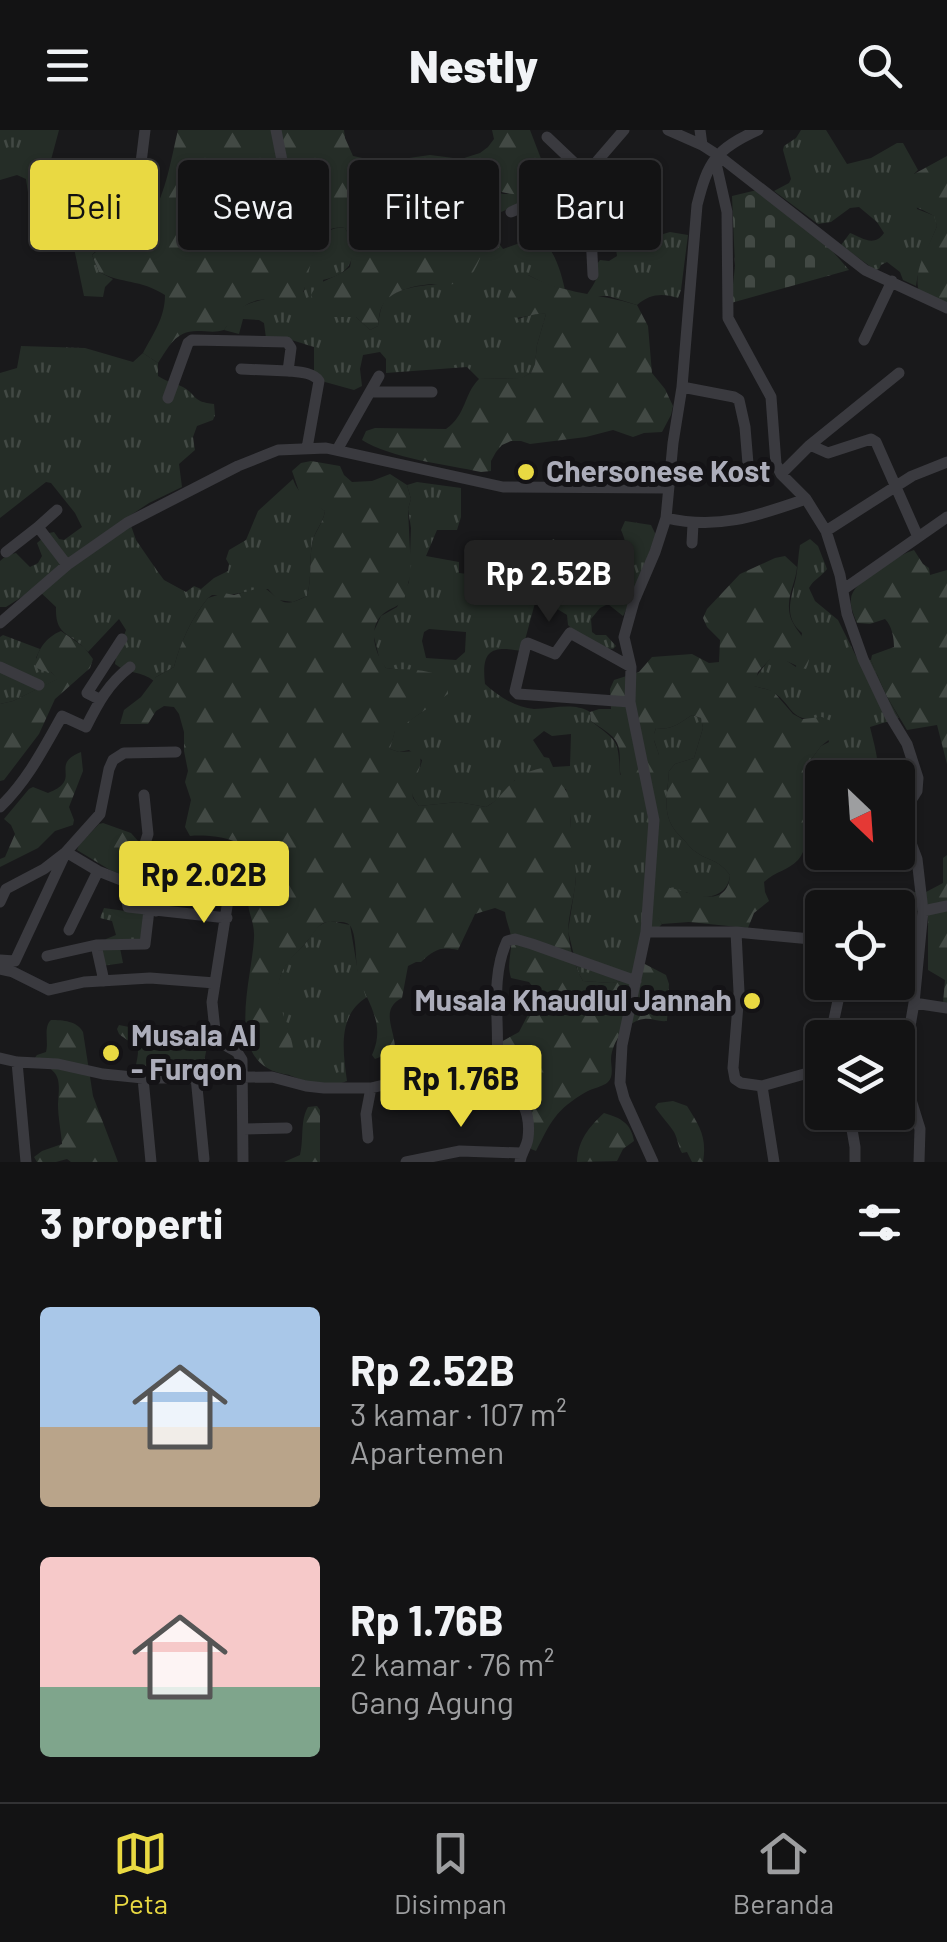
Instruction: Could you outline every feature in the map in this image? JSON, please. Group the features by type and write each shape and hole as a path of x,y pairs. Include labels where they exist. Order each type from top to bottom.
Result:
{"street":[{"path":"141,160 145,130"},
{"path":"276,130 282,160"},
{"path":"604,130 614,140"},
{"path":"598,160 624,130"},
{"path":"668,130 702,145 866,270 947,308"},
{"path":"700,130 702,145"},
{"path":"653,1162 620,1084 622,1045 646,932 654,820 630,702 631,667 624,636 666,518 682,387 696,205 705,172 717,157 731,144 758,130"},
{"path":"546,137 571,160"},
{"path":"717,157 727,212 728,318 771,397 774,460 826,531 863,659 907,744 918,778 918,791 906,808 903,822 917,860 922,911 911,1020"},
{"path":"510,212 519,208"},
{"path":"591,250 592,275"},
{"path":"864,340 892,281"},
{"path":"168,398 188,343 198,339 287,342 291,348 288,371"},
{"path":"241,369 316,376 319,381 307,448"},
{"path":"781,474 810,444 899,374"},
{"path":"337,450 379,376"},
{"path":"682,387 738,400 748,464"},
{"path":"370,392 432,392"},
{"path":"810,444 828,453 872,439 876,442 918,537"},
{"path":"0,622 126,522 278,450 337,450 503,487 668,488"},
{"path":"826,531 895,487 947,462"},
{"path":"666,518 693,524 744,519 806,499"},
{"path":"6,552 58,510"},
{"path":"844,589 947,517"},
{"path":"692,543 693,524"},
{"path":"38,526 67,565"},
{"path":"630,702 515,691 526,644 554,654 570,633 631,667"},
{"path":"99,700 87,693 122,639"},
{"path":"0,667 39,685"},
{"path":"0,807 16,792 62,716 86,727 109,686 130,668"},
{"path":"97,677 109,686"},
{"path":"0,902 3,889 44,869 66,852 100,814 115,757 124,753 176,752"},
{"path":"144,795 148,834 126,902 131,909 227,918"},
{"path":"66,852 131,884"},
{"path":"0,960 15,961 66,852"},
{"path":"69,930 98,870"},
{"path":"48,956 96,945 145,944 162,873 166,870 230,879 212,1002 217,1042 240,1054 244,1162"},
{"path":"922,911 947,906"},
{"path":"646,932 736,932 805,938"},
{"path":"736,932 739,992 735,1079 762,1086 805,1074"},
{"path":"406,1162 460,1151 521,1158 528,1140 527,1110 496,1072 496,1004 504,945 510,940 520,940 636,981"},
{"path":"96,945 104,981"},
{"path":"0,969 49,990 84,982 150,978 215,984"},
{"path":"914,1002 947,1008"},
{"path":"0,1058 143,1078 272,1077 314,1088 371,1088 434,1073 496,1072"},
{"path":"17,1062 26,1162"},
{"path":"196,1077 204,1159"},
{"path":"143,1078 151,1162"},
{"path":"762,1086 774,1162"},
{"path":"368,1138 366,1114 371,1088"},
{"path":"915,1113 920,1130 919,1162"},
{"path":"243,1129 287,1128"},
{"path":"852,1130 855,1162"}],"green space":[{"path":"0,130 59,130 51,160 30,160 30,206 26,179 17,175 0,180"},
{"path":"178,130 344,130 353,156 372,160 349,160 349,236 345,228 329,231 329,160 178,160 178,250 314,250 298,301 288,304 265,299 247,304 224,330 189,332 178,337 158,363 143,353 161,318 165,295 99,272 92,255 98,250 158,250 158,202"},
{"path":"492,130 530,130 541,160 519,160 519,194 499,191 499,160 395,160 430,155 461,159 488,147 494,139"},
{"path":"801,130 826,130 847,164 903,143 918,170 914,174 917,209 935,216 937,226 916,286 903,280 900,272 887,262 875,270 841,245 850,233 872,241 884,233 859,207 850,208 831,222 818,224 774,191 791,179 783,150"},
{"path":"947,156 947,308 919,291 917,283 937,226 934,216 906,200 898,179"},
{"path":"757,190 828,246 849,270 731,303 735,266 732,196"},
{"path":"499,193 519,193 519,204 499,213"},
{"path":"335,228 345,228 353,254 347,268 323,280 329,317 356,317 370,330 378,326 389,297 409,288 438,284 470,250 499,250 499,244 503,249 519,243 519,250 550,250 565,290 528,275 518,319 546,314 531,373 522,378 479,379 467,367 386,373 386,359 380,352 363,355 362,386 354,390 325,382 314,371 314,347 266,338 264,323 259,320 243,319 239,334 224,330 233,315 246,305 304,292 314,250 329,250 329,231"},
{"path":"670,232 688,235 678,298 656,296 637,305 608,296 586,296 600,260 609,261 617,256 616,250 661,250 661,235"},
{"path":"74,250 96,250 92,255 99,272 113,279 105,287 103,297 84,296"},
{"path":"352,250 483,250 467,279 422,285 388,298 379,314 378,326 370,330 356,317 320,314 311,295 318,285 350,267"},
{"path":"528,275 569,290 637,305 648,326 652,373 673,406 662,432 633,437 613,430 530,444 511,441 496,452 491,471 481,472 403,456 362,440 366,431 375,428 446,429 458,417 479,379 521,378 531,373 546,314 513,317 508,316 507,310 513,287"},
{"path":"21,346 85,348 133,362 143,353 158,363 158,376 183,387 198,400 214,404 213,420 197,426 193,437 195,450 179,464 182,487 128,517 136,540 164,580 186,592 194,586 201,589 228,571 229,550 246,540 258,511 293,479 302,494 325,511 312,544 307,596 293,602 278,600 268,589 212,595 192,622 174,667 154,681 115,664 126,630 119,619 88,652 61,629 56,607 36,588 0,607 0,561 16,553 30,567 42,556 37,543 49,533 54,532 64,540 82,527 51,483 46,482 0,518 0,373 17,368"},
{"path":"311,461 340,466 352,482 372,481 390,474 407,485 411,499 411,572 404,600 378,620 374,641 386,668 434,674 442,678 448,694 395,731 390,749 418,751 420,758 413,798 419,806 458,802 486,807 521,776 542,768 560,782 570,804 570,840 576,874 569,935 583,981 621,981 628,962 639,961 666,975 669,984 667,1021 644,1019 626,1028 612,1052 610,1080 561,1111 536,1151 530,1144 532,1069 508,1060 501,1042 519,1032 537,992 529,982 511,978 511,937 505,912 495,908 475,914 458,950 438,950 408,966 402,998 390,1013 395,1047 375,1059 372,1055 376,1023 358,974 353,932 346,923 323,923 289,961 279,983 293,1048 290,1075 269,1069 255,1057 245,1020 254,938 248,901 251,855 229,839 190,836 185,827 191,800 185,782 188,771 184,732 174,707 164,706 156,711 148,724 120,724 124,710 141,697 156,677 174,667 187,631 208,598 263,587 286,602 307,596 312,544 325,511 301,497 292,471"},
{"path":"417,482 461,488 457,530 437,530 426,556 459,562 459,573 520,583 521,598 535,603 522,651 496,650 487,657 485,684 490,688 527,708 570,707 590,712 591,721 615,743 620,775 659,755 653,737 656,728 671,727 692,715 701,718 703,728 694,758 675,764 669,771 668,817 694,851 730,875 728,883 714,896 686,892 657,916 662,924 641,932 639,961 625,972 621,981 583,981 578,972 568,931 576,880 566,789 515,780 503,796 486,807 458,802 419,806 412,787 422,760 409,750 390,749 395,730 425,710 409,671 386,668 380,661 373,633 381,616 397,607 409,582 411,499 407,485","holes":["429,629 466,632 465,652 456,660 426,658 422,641","544,731 552,736 571,734 570,766 553,767 549,758 544,757 533,740"]},
{"path":"625,521 651,525 656,535 623,616 608,604 591,619 592,632 606,635 616,646 613,649 578,633 568,625 567,615 543,600 545,569 553,539 604,559 621,557 625,550 621,530"},
{"path":"810,539 818,546 827,569 809,588 815,601 838,620 858,660 871,660 899,718 870,727 877,760 811,760 829,742 822,717 803,718 769,690 754,686 753,681 771,657 781,657 796,667 802,633 790,614 800,545"},
{"path":"914,550 930,575 947,570 947,764 937,725 907,730 871,660 872,655 894,647 889,625 885,619 857,623 851,605 853,592 867,577"},
{"path":"785,556 797,567 790,616 806,644 809,659 806,669 771,658 758,672 754,686 773,691 802,719 822,717 831,721 835,735 811,760 805,760 804,849 791,866 764,882 769,901 754,913 748,928 689,922 662,924 657,917 656,897 666,887 714,896 727,887 730,875 693,849 668,817 669,771 675,764 694,758 703,728 701,718 692,715 671,727 656,728 659,767 648,780 633,788 622,779 617,743 591,721 590,712 611,709 610,689 614,680 639,672 652,657 692,654 709,663 719,662 720,640 703,618 707,609 740,574"},
{"path":"61,631 84,647 93,659 90,668 55,699 39,734 0,781 0,704 57,679 51,672 35,667 43,645"},
{"path":"3,635 40,649 36,658 58,679 0,704"},
{"path":"81,752 83,771 69,807 73,825 55,831 38,848 0,867 0,859 5,857 15,834 4,819 29,789 48,793 64,783 67,762"},
{"path":"103,823 131,833 138,841 136,855 123,875 77,850"},
{"path":"947,855 947,1005 943,1003 945,980 928,970 928,917 915,909 915,892 926,892 943,883 943,858"},
{"path":"104,908 146,914 147,941 120,948 123,963 102,966 99,950 106,939 116,935 112,921 100,918"},
{"path":"330,921 350,925 358,972 367,997 346,1024 347,1081 326,1084 289,1075 293,1049 278,989 289,960 317,928"},
{"path":"51,1020 73,1023 83,1032 93,1096 118,1162 37,1162 34,1157 62,1144 57,1076 34,1059 46,1052"},
{"path":"144,1024 161,1033 201,1040 207,1047 202,1071 135,1070 137,1047 117,1029 119,1025"},
{"path":"673,1101 687,1106 699,1126 703,1162 692,1162 687,1152 682,1153 674,1132 655,1107"},
{"path":"317,1106 320,1162 284,1162 300,1155 306,1112 308,1107"},
{"path":"604,1113 624,1122 634,1141 623,1149 617,1161 577,1162 585,1134"}],"place":[{"name":"Chersonese Kost","path":"526,472"},
{"name":"Musala Khaudlul Jannah","path":"752,1001"},
{"name":"Musala Al - Furqon","path":"111,1053"}]}
